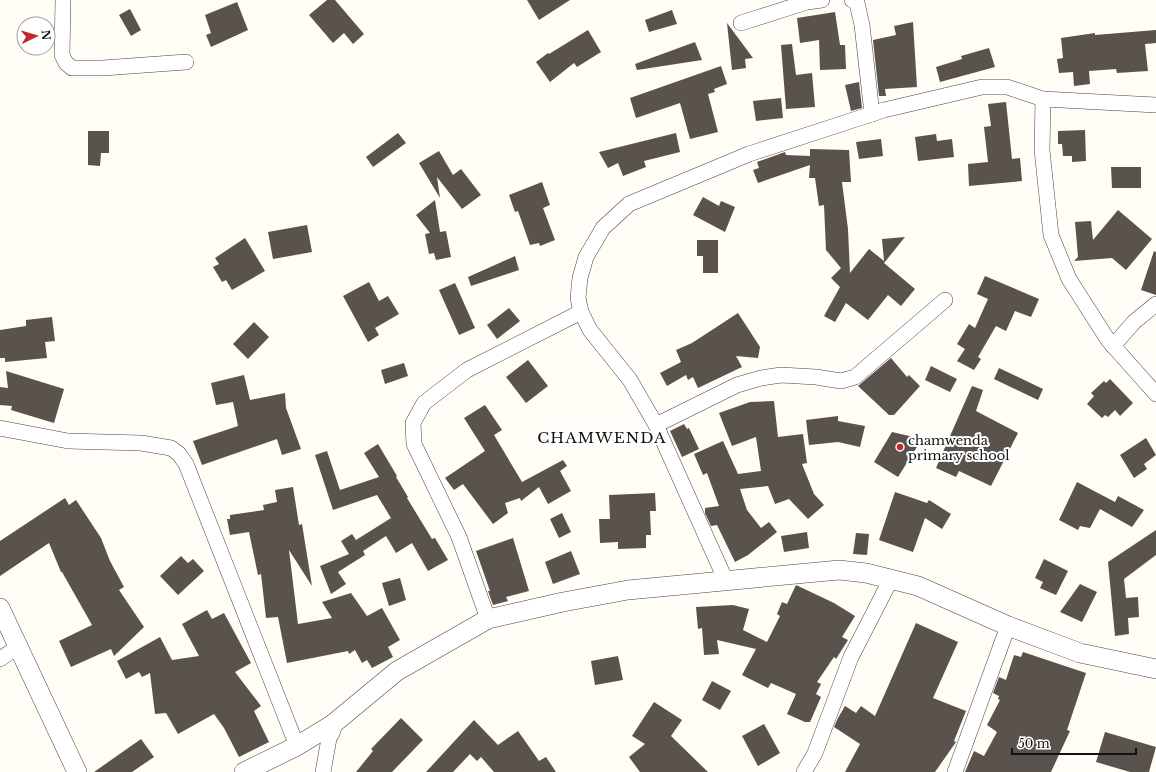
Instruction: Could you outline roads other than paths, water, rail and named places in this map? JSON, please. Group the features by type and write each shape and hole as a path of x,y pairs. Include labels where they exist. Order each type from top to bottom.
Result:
{"street":[{"path":"63,0 62,54 66,63 72,68 103,68 186,62"},
{"path":"741,23 807,2 822,0"},
{"path":"852,0 857,3 862,25 872,114"},
{"path":"726,581 656,425 630,380 590,330 581,312 578,298 580,278 586,257 603,228 629,204 749,154 872,114 982,87 1006,87 1043,99 1156,105"},
{"path":"1043,99 1042,150 1051,235 1068,279 1113,346 1156,394"},
{"path":"656,425 737,385 761,378 781,376 816,377 841,381 848,380 854,377 945,300"},
{"path":"1113,346 1134,322 1156,304"},
{"path":"488,619 459,537 414,444 413,423 424,403 467,370 581,312"},
{"path":"0,428 68,441 141,443 171,448 179,454 186,464 297,746"},
{"path":"244,772 331,728 398,671 488,619 563,602 628,590 839,570 866,573 918,586 1008,626 1080,653 1156,669"},
{"path":"804,772 815,753 852,657 891,579"},
{"path":"0,608 77,772"},
{"path":"955,772 1008,626"},
{"path":"0,659 19,646"},
{"path":"323,772 331,728"}],"place":[{"name":"chamwenda primary school","path":"900,447"}],"district":[{"name":"CHAMWENDA","path":"602,438"}]}
